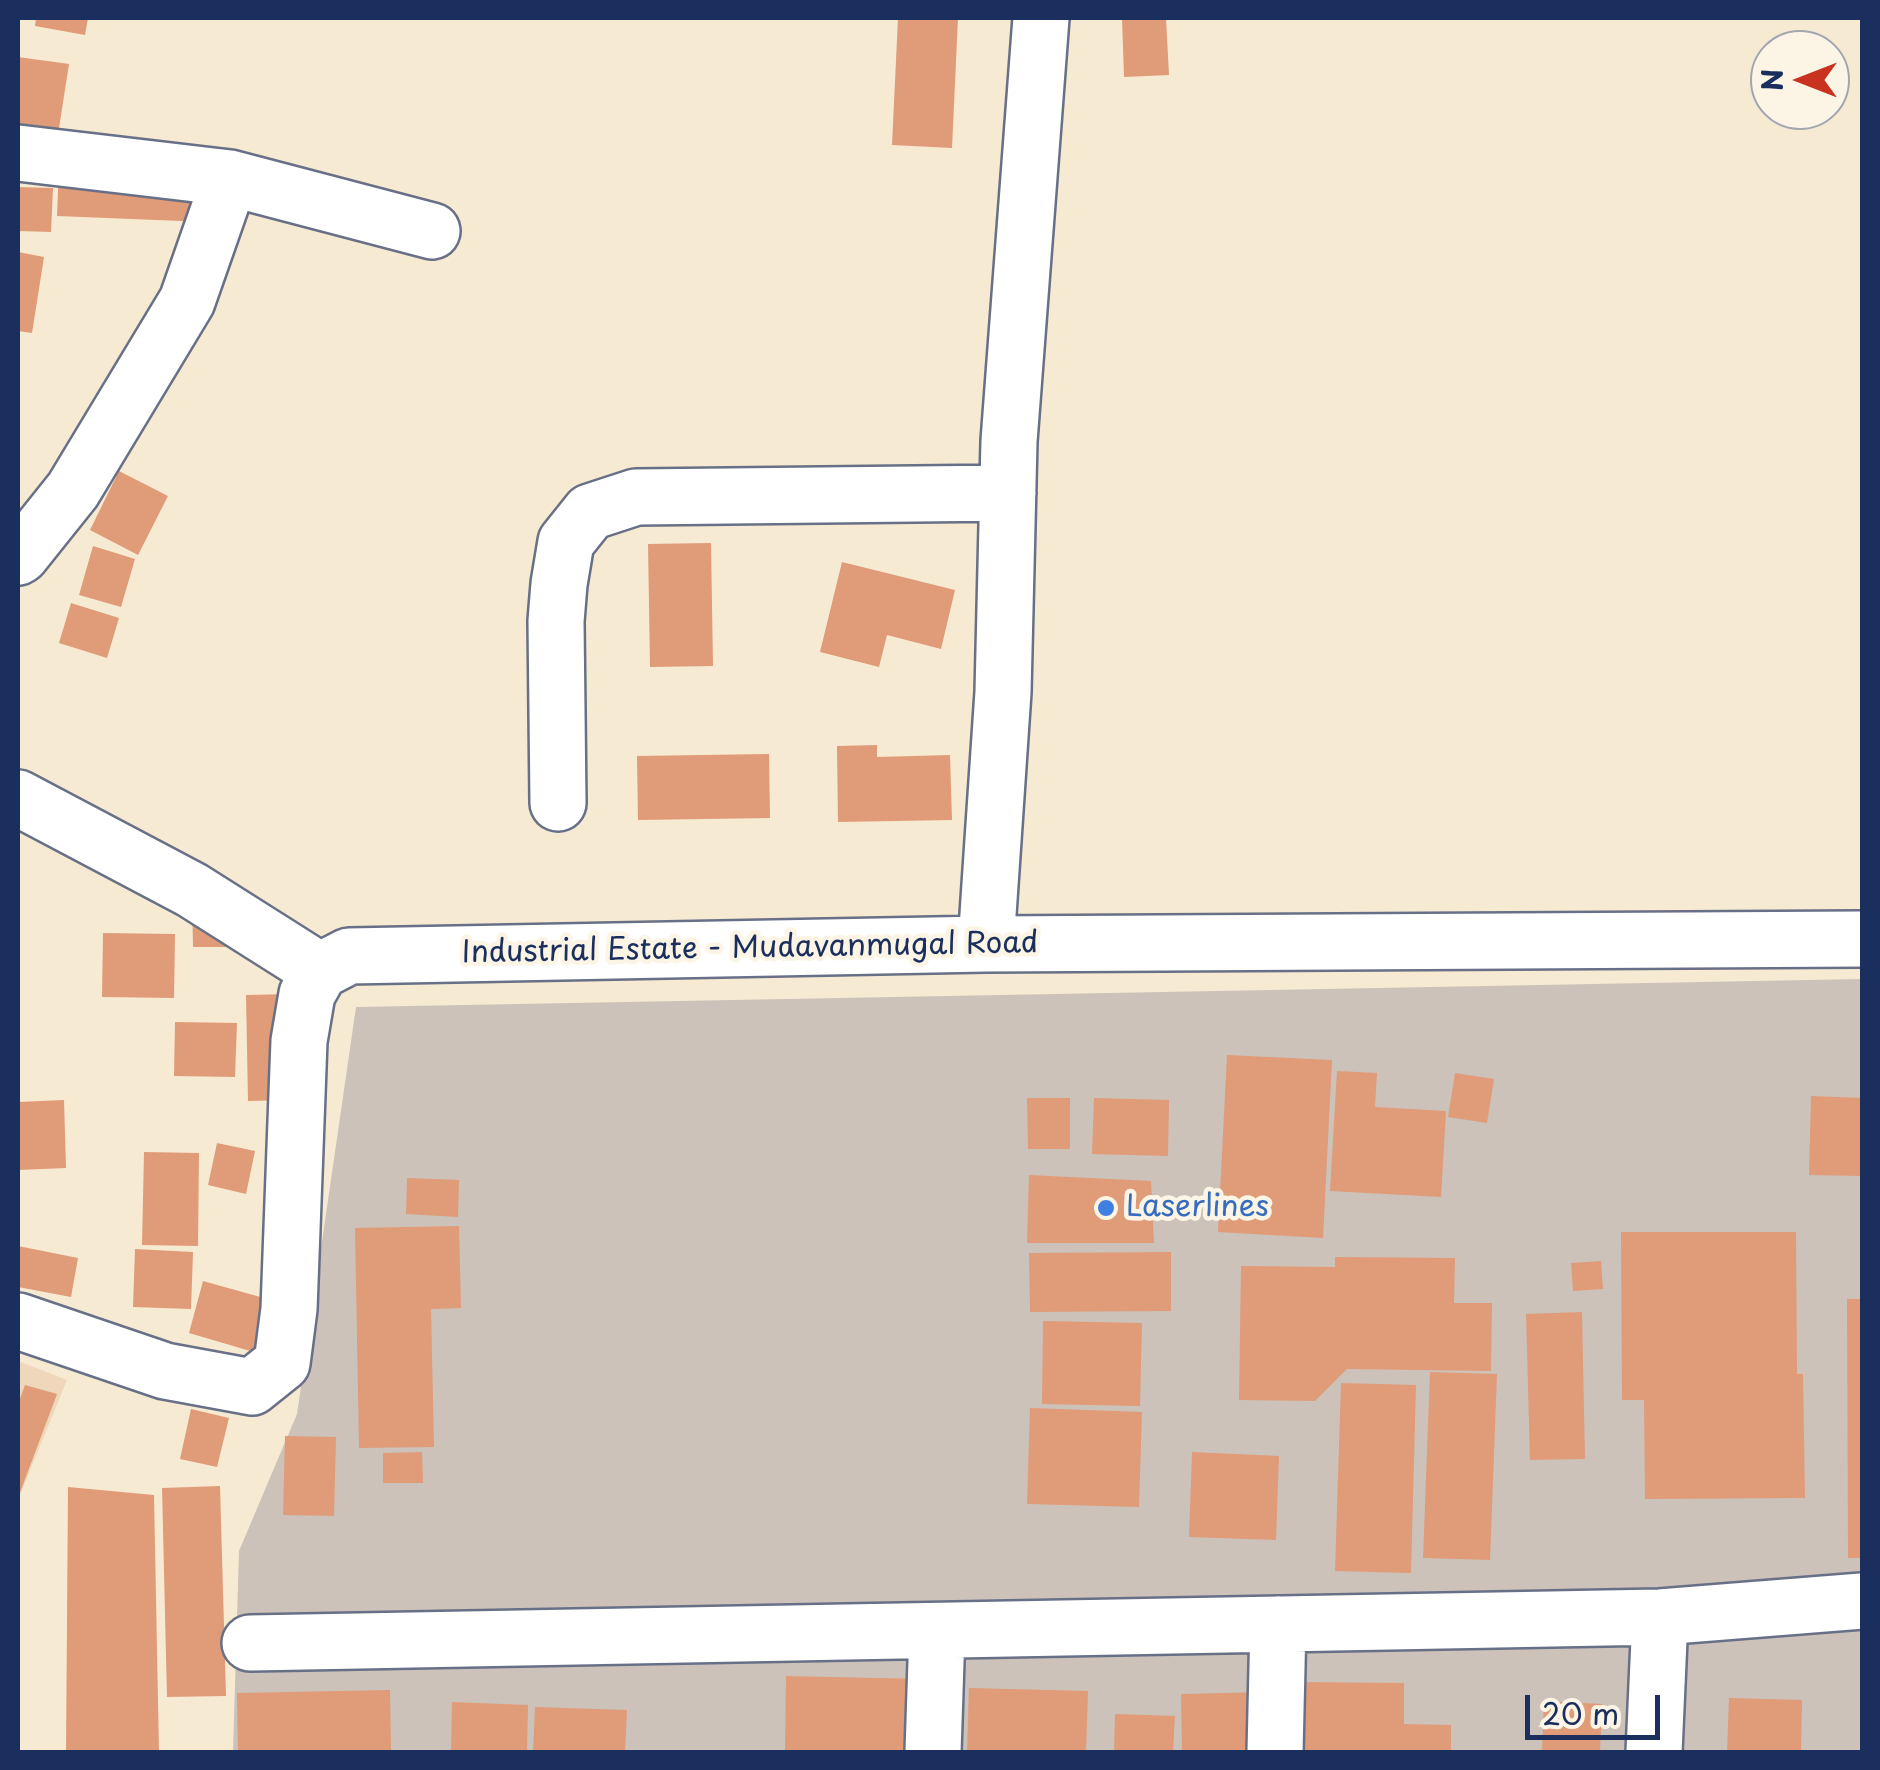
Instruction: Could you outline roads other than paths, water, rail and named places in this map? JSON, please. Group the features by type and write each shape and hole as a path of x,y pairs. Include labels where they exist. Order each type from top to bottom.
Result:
{"street":[{"path":"986,944 1004,692 1010,422 1041,18"},
{"path":"18,153 230,178 432,231"},
{"path":"18,557 73,490 186,301 230,178"},
{"path":"558,803 559,584 566,542 590,512 636,497 1008,493"},
{"path":"18,798 192,890 320,971 307,994 299,1041 289,1309 282,1363 252,1387 165,1370 18,1321"},
{"name":"Industrial Estate - Mudavanmugal Road","path":"320,971 350,956 986,944 1862,939"},
{"path":"250,1644 1660,1617 1862,1601"},
{"path":"1654,1752 1660,1617"},
{"path":"1275,1752 1278,1624"},
{"path":"933,1752 937,1631"}],"place":[{"name":"Laserlines","path":"1106,1208"}]}
